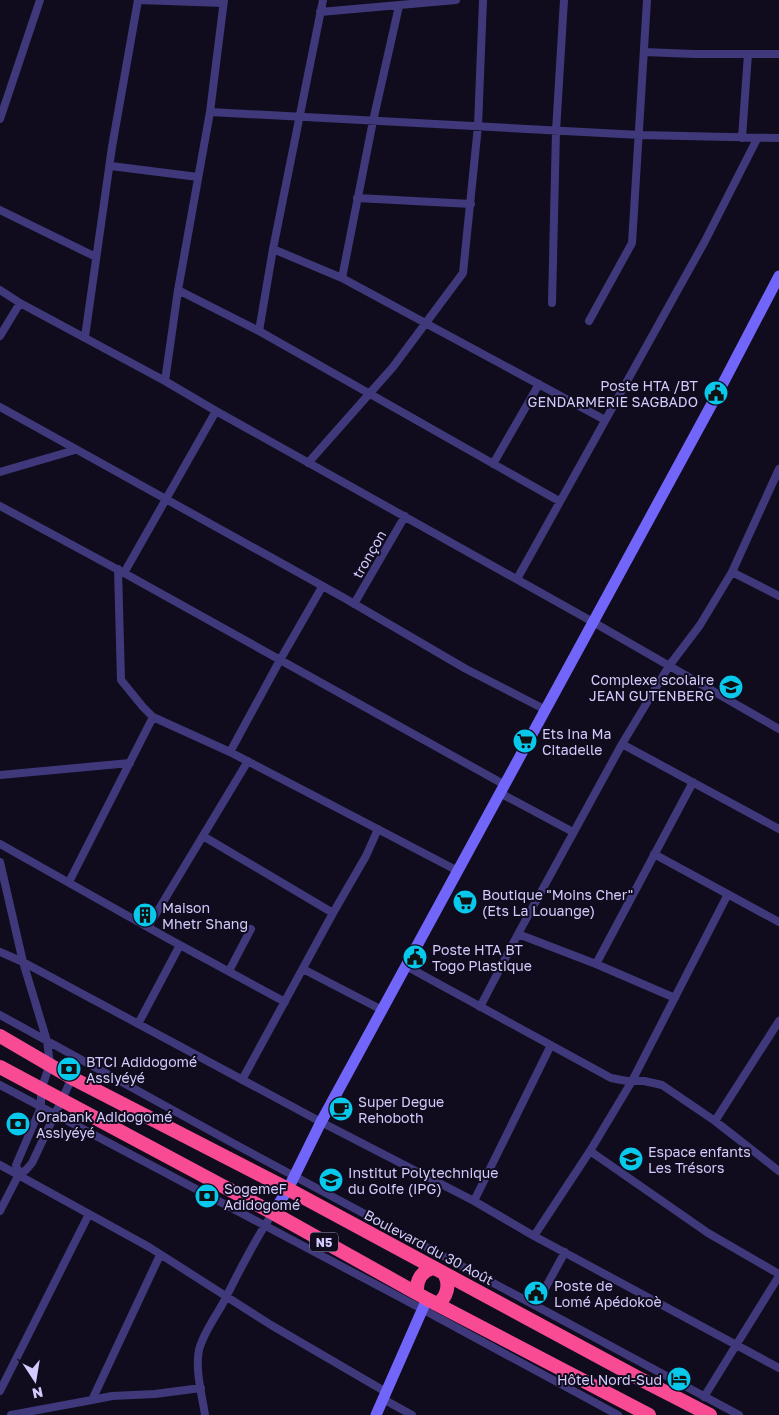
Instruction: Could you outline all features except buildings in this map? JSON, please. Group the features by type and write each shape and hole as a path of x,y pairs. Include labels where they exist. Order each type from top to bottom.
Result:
{"highway":[{"name":"Boulevard du 30 Août","path":"0,1036 72,1078 292,1183 439,1271 710,1415"},
{"name":"N5","path":"0,1067 273,1213 426,1301 649,1415"},
{"path":"424,1271 439,1271 448,1283 447,1290 441,1302 426,1301 417,1287 421,1276 424,1271"}],"street":[{"path":"0,119 3,98 40,0"},
{"path":"85,337 110,166 138,0 223,2 210,112 178,290 165,381"},
{"path":"259,330 272,249 323,0"},
{"path":"320,12 456,0"},
{"path":"308,463 393,367 463,273 478,126 483,0"},
{"path":"552,304 556,130 564,0"},
{"path":"589,321 632,243 647,0"},
{"path":"342,278 373,121 399,6"},
{"path":"644,52 779,54"},
{"path":"742,138 748,54"},
{"path":"210,112 640,135 779,138"},
{"path":"517,579 705,240 757,139"},
{"path":"110,166 198,177"},
{"path":"357,198 471,204"},
{"path":"0,210 96,258"},
{"path":"272,249 342,278 605,420"},
{"path":"205,1415 198,1359 202,1341 264,1226 292,1183 321,1122 546,710 779,276"},
{"path":"0,290 20,303 165,381 216,412 517,579 779,729"},
{"path":"178,290 259,330 560,501"},
{"path":"0,336 20,303"},
{"path":"493,464 538,384"},
{"path":"0,406 75,450 354,604 466,669 546,710"},
{"path":"216,412 167,500 121,571 121,680 143,708 153,716 248,761 458,871"},
{"path":"0,472 75,450"},
{"path":"480,1007 622,744 669,666 700,626 732,572 776,486 779,469"},
{"path":"0,506 280,660 503,789 573,832"},
{"name":"tronçon","path":"354,604 405,516"},
{"path":"732,572 779,596"},
{"path":"230,752 322,587"},
{"path":"69,882 153,716"},
{"path":"622,744 779,829"},
{"path":"148,927 248,761"},
{"path":"0,775 130,763"},
{"path":"596,964 693,782"},
{"path":"242,1080 366,856 378,829"},
{"path":"203,836 333,913"},
{"path":"0,844 180,946 285,1002"},
{"path":"654,854 779,922"},
{"path":"0,862 23,962 47,1041 50,1064 42,1090 41,1107 16,1164 18,1174 0,1211"},
{"path":"534,1236 590,1151 632,1081 728,894"},
{"path":"229,971 251,930"},
{"path":"518,934 596,964 675,998"},
{"path":"138,1024 180,946"},
{"path":"0,952 23,962 321,1122 474,1201 534,1236 779,1368"},
{"path":"406,966 611,1078 644,1081 662,1085 715,1121 778,1170"},
{"path":"302,969 382,1010"},
{"path":"0,1015 292,1183 536,1305 738,1415"},
{"path":"715,1121 779,1021"},
{"path":"474,1201 551,1045"},
{"path":"18,1174 26,1170 32,1163 72,1078"},
{"path":"0,1086 264,1226 426,1301 618,1415"},
{"path":"590,1151 708,1233 779,1275 704,1397"},
{"path":"0,1165 160,1255 385,1396 412,1415"},
{"path":"0,1391 89,1214"},
{"path":"536,1305 565,1252"},
{"path":"92,1400 160,1255"},
{"path":"376,1415 426,1301"},
{"path":"11,1415 112,1396 155,1394 201,1388"}],"place":[{"name":"Poste HTA /BT GENDARMERIE SAGBADO","path":"716,393"},
{"name":"Complexe scolaire JEAN GUTENBERG","path":"731,687"},
{"name":"Ets Ina Ma Citadelle","path":"525,741"},
{"name":"Boutique \"Moins Cher\" (Ets La Louange)","path":"465,902"},
{"name":"Maison Mhetr Shang","path":"145,915"},
{"name":"Poste HTA BT Togo Plastique","path":"415,957"},
{"name":"BTCI Adidogomé Assiyéyé","path":"69,1069"},
{"name":"Super Degue Rehoboth","path":"341,1109"},
{"name":"Orabank Adidogomé Assiyéyé","path":"18,1124"},
{"name":"Espace enfants Les Trésors","path":"631,1159"},
{"name":"Institut Polytechnique du Golfe (IPG)","path":"331,1180"},
{"name":"SogemeF Adidogomé","path":"207,1196"},
{"name":"Poste de Lomé Apédokoè","path":"536,1293"},
{"name":"Hôtel Nord-Sud","path":"679,1379"}]}
